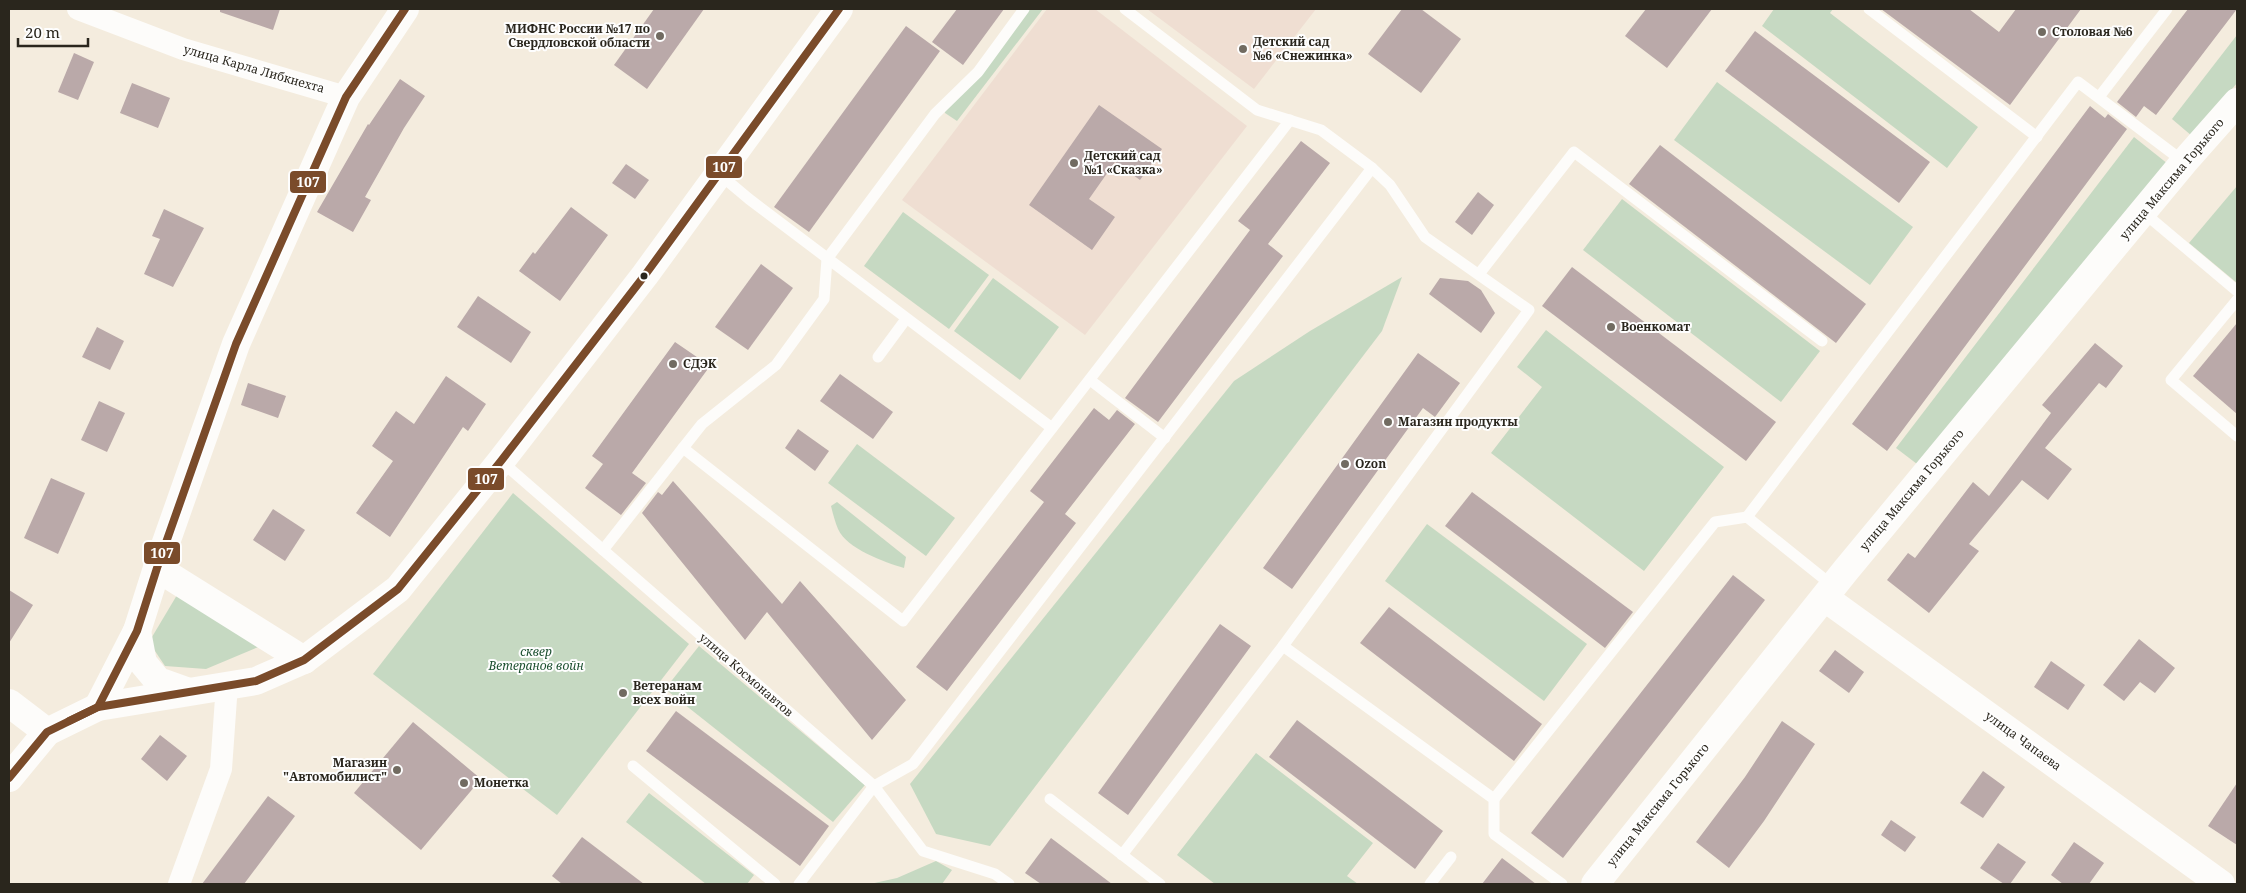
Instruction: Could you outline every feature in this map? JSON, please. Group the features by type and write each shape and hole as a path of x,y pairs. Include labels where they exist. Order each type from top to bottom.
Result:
{"main road":[{"path":"98,707 137,631 157,568 236,344 346,96 404,9"},
{"path":"9,778 47,732 98,707 227,684 256,681 304,660 398,589 501,461 645,276 839,9"},
{"name":"улица Максима Горького","path":"1595,884 1846,570 2184,162 2237,102"},
{"path":"157,568 304,660"},
{"name":"улица Чапаева","path":"1829,593 2221,884"},
{"path":"137,631 143,663 158,681 186,691"},
{"path":"9,703 47,732"}],"street":[{"name":"улица Карла Либкнехта","path":"78,9 183,49 346,96"},
{"path":"179,884 221,769 227,684"}],"lane":[{"path":"603,550 702,424 776,365 824,299 827,259 934,114 978,72 1024,9"},
{"path":"1122,855 1283,646 1529,310 1425,237 1390,185 1372,168 1321,130 1257,110 1125,9"},
{"path":"1869,9 2037,137"},
{"path":"2099,97 2167,9"},
{"path":"1562,884 1494,834 1494,799 1715,522 1747,517 2078,82 2184,162"},
{"path":"683,448 903,621 1290,120"},
{"path":"1479,274 1574,152 1822,341"},
{"path":"799,884 874,786 913,764 1372,168"},
{"path":"718,173 827,259 1052,428"},
{"path":"2143,212 2237,291"},
{"path":"2237,300 2171,380 2237,436"},
{"path":"878,356 906,319"},
{"path":"1090,380 1165,438"},
{"name":"улица Космонавтов","path":"501,461 874,786 923,851 995,874 1009,884"},
{"path":"1747,517 1829,593"},
{"path":"1283,646 1494,799"},
{"path":"633,766 775,884"},
{"path":"1050,799 1160,884"},
{"path":"1430,884 1452,857"}],"shaded area":[{"name":"Детский сад №1 «Сказка»","path":"1047,9 1095,9 1247,126 1085,335 902,200"},
{"name":"Детский сад №6 «Снежинка»","path":"1147,9 1316,9 1254,89"}],"green space":[{"path":"1027,9 1043,9 957,121 945,113 944,109"},
{"path":"1774,9 1833,9 1830,13 1978,127 1947,168 1762,26"},
{"path":"2237,35 2237,83 2192,136 2172,119"},
{"path":"1717,82 1913,227 1870,285 1674,140"},
{"path":"2134,137 2168,164 1917,464 1896,448"},
{"path":"2237,186 2237,283 2189,243"},
{"path":"1622,199 1820,351 1781,402 1583,250"},
{"path":"903,212 989,275 949,329 864,266"},
{"path":"1402,277 1382,331 990,846 936,834 910,784 1234,381 1310,331"},
{"path":"993,278 1059,327 1020,380 954,331"},
{"path":"1546,330 1724,467 1644,571 1491,453 1542,387 1517,367"},
{"path":"857,444 955,518 926,556 828,483"},
{"name":"сквер Ветеранов войн","path":"513,493 689,644 557,815 373,674"},
{"path":"837,502 906,557 904,568 867,554 849,543 838,529 831,506"},
{"path":"1427,524 1587,644 1544,701 1385,581"},
{"path":"180,590 268,643 206,669 165,666 149,642"},
{"path":"699,646 865,785 833,822 665,689"},
{"path":"1256,753 1373,843 1347,876 1358,884 1215,884 1177,855"},
{"path":"649,793 754,875 747,884 706,884 626,822"},
{"path":"936,861 952,870 942,884 870,884 897,878"}],"building":[{"path":"220,9 280,9 273,30 220,12"},
{"path":"654,9 704,9 647,89 614,65"},
{"path":"957,9 1004,9 963,65 932,42"},
{"path":"1402,9 1421,9 1461,39 1421,93 1368,54"},
{"path":"1646,9 1712,9 1667,68 1625,36"},
{"path":"1881,9 1969,9 1999,32 2016,9 2081,9 2010,105"},
{"path":"2188,9 2237,9 2156,115 2144,106 2136,117 2117,102"},
{"path":"906,26 940,51 809,232 774,207"},
{"path":"1755,31 1930,162 1899,203 1725,71"},
{"path":"74,53 94,62 78,100 58,92"},
{"path":"400,79 425,96 404,128 365,197 371,200 353,232 317,212 368,124"},
{"path":"132,83 170,98 158,128 120,113"},
{"path":"1099,105 1162,149 1140,180 1115,162 1089,199 1115,217 1092,250 1029,205"},
{"path":"2090,106 2105,118 2108,114 2127,129 1887,451 1852,424"},
{"path":"1301,141 1330,163 1268,244 1283,256 1158,422 1125,398 1250,230 1238,221"},
{"path":"1660,145 1866,304 1836,343 1629,184"},
{"path":"626,164 649,180 635,199 612,183"},
{"path":"1478,192 1494,205 1472,235 1455,222"},
{"path":"571,207 608,235 560,301 519,271 533,252 535,254"},
{"path":"164,209 204,228 173,287 144,274 160,239 152,236"},
{"path":"761,264 793,288 748,350 715,327"},
{"path":"1572,267 1776,422 1746,461 1542,306"},
{"path":"1440,278 1468,281 1481,290 1495,313 1481,333 1429,294"},
{"path":"478,296 531,332 511,363 457,327"},
{"path":"2237,323 2237,414 2193,376"},
{"path":"97,327 124,341 110,370 82,357"},
{"path":"675,342 710,366 632,473 646,483 621,515 585,488 603,464 592,456"},
{"path":"2095,343 2123,366 2106,388 2099,383 2045,448 2072,469 2048,500 2022,480 1969,544 1979,551 1929,613 1887,580 1908,553 1915,558 1973,482 1989,496 2051,413 2042,405"},
{"path":"1418,353 1460,383 1435,417 1423,408 1292,589 1263,568"},
{"path":"840,374 893,412 873,439 820,401"},
{"path":"446,376 486,404 468,431 463,427 390,537 356,513 393,461 372,446 396,411 414,424"},
{"path":"248,383 286,396 278,418 241,405"},
{"path":"99,401 125,413 107,452 81,440"},
{"path":"1094,408 1109,420 1117,410 1135,424 1065,514 1076,523 947,691 916,667 1044,502 1030,491"},
{"path":"798,429 829,451 815,471 785,448"},
{"path":"51,478 85,493 58,554 24,538"},
{"path":"673,481 782,604 800,581 906,700 872,740 767,612 745,640 642,513 658,492 662,495"},
{"path":"1472,492 1633,612 1605,648 1445,526"},
{"path":"273,509 305,530 285,561 253,540"},
{"path":"1733,575 1765,600 1563,858 1531,833"},
{"path":"9,590 33,605 9,643"},
{"path":"1389,607 1542,724 1514,761 1360,643"},
{"path":"1220,624 1251,646 1128,815 1098,793"},
{"path":"2139,639 2175,668 2155,693 2140,682 2124,701 2103,685"},
{"path":"1835,650 1864,672 1849,693 1819,671"},
{"path":"2051,661 2085,685 2068,710 2034,687"},
{"path":"676,711 829,826 800,866 646,751"},
{"path":"1297,720 1443,831 1415,869 1269,757"},
{"path":"1782,721 1815,744 1764,821 1729,868 1696,842 1745,777"},
{"path":"413,722 481,779 421,850 354,793"},
{"path":"160,735 187,756 167,781 141,759"},
{"path":"1983,771 2005,787 1983,818 1960,803"},
{"path":"2237,783 2237,845 2208,826"},
{"path":"268,796 295,816 244,884 202,884"},
{"path":"1891,820 1916,837 1905,852 1881,835"},
{"path":"582,837 644,884 562,884 552,876"},
{"path":"1051,838 1112,884 1041,884 1025,873"},
{"path":"2074,842 2104,863 2089,884 2063,884 2051,875"},
{"path":"1998,843 2026,862 2010,884 2004,884 1980,868"},
{"path":"1502,858 1536,884 1482,884"}],"transit line":[{"name":"107","path":"69,721 98,707 137,631 157,568 236,344 346,97 405,9"},
{"name":"107","path":"9,778 47,732 98,707 256,681 304,660 398,589 501,461 645,275 839,9"}],"place":[{"name":"Столовая №6","path":"2042,32"},
{"name":"МИФНС России №17 по Свердловской области","path":"660,36"},
{"name":"Детский сад №6 «Снежинка»","path":"1243,49"},
{"name":"Детский сад №1 «Сказка»","path":"1074,163"},
{"name":"Военкомат","path":"1611,327"},
{"name":"СДЭК","path":"673,364"},
{"name":"Магазин продукты","path":"1388,422"},
{"name":"Ozon","path":"1345,464"},
{"name":"Ветеранам всех войн","path":"623,693"},
{"name":"Магазин \"Автомобилист\"","path":"397,770"},
{"name":"Монетка","path":"464,783"}]}
